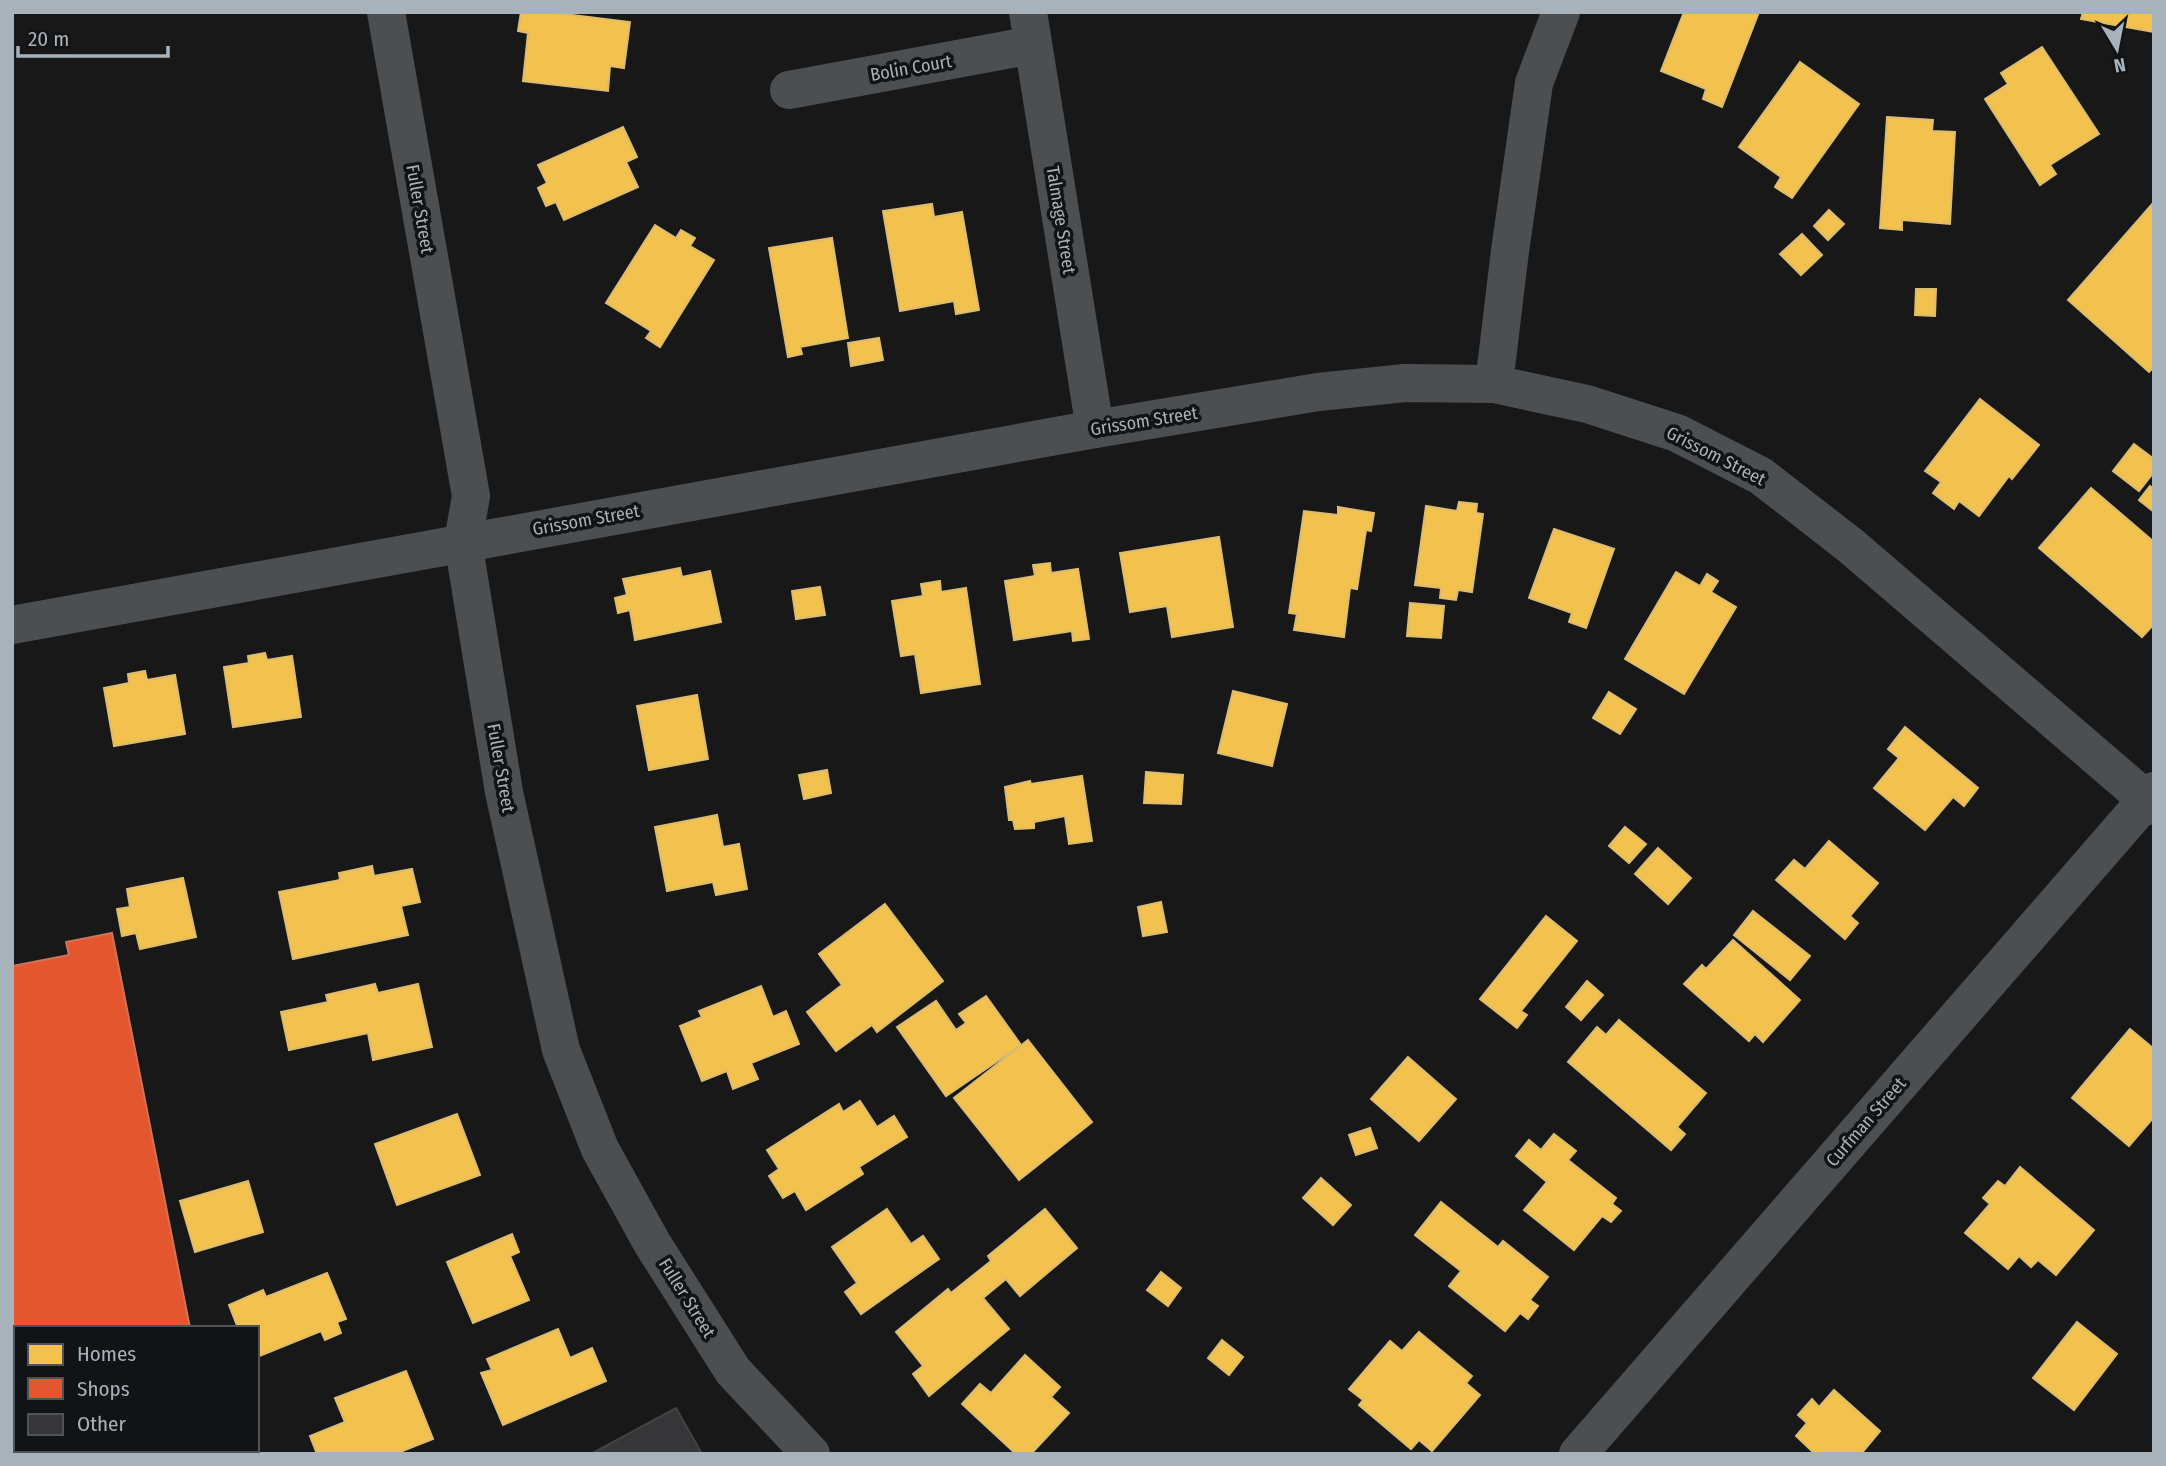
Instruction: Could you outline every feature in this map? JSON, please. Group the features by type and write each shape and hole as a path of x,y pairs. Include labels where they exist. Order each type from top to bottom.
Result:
{"street":[{"name":"Fuller Street","path":"386,12 471,496 463,542 505,792 561,1050 600,1149 652,1243 733,1371 811,1454"},
{"path":"1494,384 1534,83 1561,12"},
{"name":"Bolin Court","path":"789,90 1031,29"},
{"name":"Talmage Street","path":"1031,29 1095,429"},
{"name":"Grissom Street","path":"12,625 1095,429 1318,392 1405,383 1494,384 1587,404 1677,433 1761,476 1851,547 2151,799"},
{"name":"Curfman Street","path":"1578,1454 2151,799"}],"building: Homes":[{"path":"521,12 548,12 630,22 624,68 610,66 608,91 523,81 528,33 518,31"},
{"path":"1684,12 1759,12 1722,107 1703,99 1706,89 1661,71"},
{"path":"2083,12 2154,12 2154,32 2081,19"},
{"path":"2042,47 2099,134 2050,165 2056,174 2040,185 1985,99 2008,84 2001,73"},
{"path":"1800,62 1859,104 1792,198 1775,187 1781,177 1739,147"},
{"path":"1887,117 1933,120 1932,131 1955,132 1950,224 1902,220 1902,230 1880,228"},
{"path":"623,127 637,157 626,162 638,187 564,220 556,202 546,206 538,188 547,183 538,165"},
{"path":"2154,202 2154,367 2149,372 2068,300"},
{"path":"932,204 934,217 962,212 979,310 956,314 954,301 900,311 883,211"},
{"path":"1829,210 1844,224 1828,240 1814,226"},
{"path":"655,225 676,238 681,230 695,238 690,246 714,260 660,347 646,338 651,331 606,303"},
{"path":"1802,234 1822,255 1801,275 1780,254"},
{"path":"832,238 848,338 800,347 802,354 788,357 769,248"},
{"path":"1916,289 1936,289 1935,316 1915,315"},
{"path":"879,338 883,360 851,366 848,343"},
{"path":"1980,399 2039,445 2012,479 2009,476 1979,516 1959,501 1954,509 1933,493 1941,482 1925,471"},
{"path":"2134,444 2154,459 2154,472 2139,491 2113,471"},
{"path":"2150,486 2154,489 2154,512 2139,500"},
{"path":"2091,488 2154,542 2154,624 2142,637 2039,548"},
{"path":"1459,502 1477,504 1476,513 1483,514 1472,592 1458,590 1456,600 1440,598 1441,588 1415,585 1426,506 1457,511"},
{"path":"1338,507 1374,513 1371,531 1366,530 1357,589 1350,588 1344,637 1294,630 1297,614 1289,613 1304,511 1338,515"},
{"path":"1554,529 1614,549 1586,628 1569,622 1572,613 1529,598"},
{"path":"1219,537 1233,627 1172,637 1167,606 1130,612 1120,553"},
{"path":"1050,563 1051,573 1078,569 1089,639 1073,641 1072,631 1014,640 1005,581 1035,576 1033,565"},
{"path":"680,568 682,577 710,571 721,622 635,640 630,610 618,613 615,598 627,595 623,579"},
{"path":"1676,572 1700,586 1707,574 1718,581 1711,592 1736,607 1684,694 1625,659"},
{"path":"940,581 941,592 966,588 980,684 921,693 915,654 901,656 892,601 923,596 921,584"},
{"path":"820,587 825,615 796,619 792,591"},
{"path":"1410,603 1444,606 1441,638 1407,636"},
{"path":"265,653 267,660 292,656 301,717 233,727 224,667 249,663 248,656"},
{"path":"145,671 147,680 175,675 185,734 114,746 104,688 129,683 128,674"},
{"path":"1233,691 1287,704 1272,766 1218,753"},
{"path":"1609,692 1636,709 1620,734 1593,718"},
{"path":"697,695 708,759 649,770 637,706"},
{"path":"1905,727 1978,788 1964,806 1953,797 1925,830 1874,788 1899,758 1888,749"},
{"path":"827,770 831,793 804,799 799,775"},
{"path":"1146,772 1183,775 1181,804 1144,803"},
{"path":"1082,776 1092,841 1069,844 1065,816 1034,822 1034,828 1015,829 1013,820 1009,820 1005,787 1030,781 1031,784"},
{"path":"717,815 723,847 739,844 747,889 716,895 713,882 667,891 655,827"},
{"path":"1625,827 1646,844 1629,863 1609,846"},
{"path":"1829,841 1878,883 1850,916 1858,923 1845,939 1776,880 1794,860 1805,869"},
{"path":"1658,848 1691,878 1668,904 1635,874"},
{"path":"372,866 374,876 412,869 420,902 401,906 408,935 293,959 279,892 340,880 339,873"},
{"path":"183,878 196,937 140,949 136,933 122,936 117,909 130,907 127,889"},
{"path":"1161,902 1167,932 1143,936 1138,907"},
{"path":"885,904 943,981 877,1032 872,1025 836,1051 807,1012 842,985 819,954"},
{"path":"1753,911 1810,956 1790,980 1734,935"},
{"path":"1546,916 1577,941 1521,1011 1527,1015 1517,1028 1480,999"},
{"path":"1733,940 1800,1000 1763,1042 1755,1034 1749,1041 1684,984 1702,965 1706,969"},
{"path":"1587,981 1603,995 1581,1020 1566,1007"},
{"path":"375,984 378,993 418,984 432,1047 373,1060 368,1033 289,1050 281,1012 328,1002 326,995"},
{"path":"761,986 773,1017 786,1011 799,1044 751,1063 758,1079 733,1089 727,1071 702,1081 680,1026 702,1017 699,1011"},
{"path":"986,996 1021,1045 946,1096 897,1027 936,1001 956,1030 966,1023 959,1014"},
{"path":"1619,1020 1706,1093 1677,1127 1685,1134 1671,1150 1568,1062 1597,1027 1606,1035"},
{"path":"2130,1029 2154,1049 2154,1117 2129,1146 2072,1098"},
{"path":"1028,1040 1092,1122 1019,1180 954,1098"},
{"path":"1408,1057 1456,1099 1419,1141 1371,1099"},
{"path":"860,1101 877,1127 894,1116 907,1137 859,1167 863,1174 806,1210 795,1191 783,1198 769,1176 779,1169 767,1150 839,1104 843,1112"},
{"path":"457,1114 480,1175 397,1205 375,1144"},
{"path":"1370,1128 1377,1148 1356,1155 1349,1135"},
{"path":"1554,1134 1576,1151 1568,1160 1616,1198 1612,1204 1621,1211 1611,1222 1602,1216 1574,1250 1524,1210 1547,1182 1516,1156 1529,1140 1541,1150"},
{"path":"2020,1167 2094,1230 2056,1275 2038,1260 2031,1267 2019,1256 2008,1269 1965,1233 1990,1204 1983,1198 1998,1181 2005,1186"},
{"path":"1321,1178 1351,1205 1333,1225 1303,1198"},
{"path":"248,1181 263,1232 195,1252 180,1201"},
{"path":"1441,1202 1498,1247 1503,1241 1548,1277 1530,1300 1538,1306 1528,1319 1520,1313 1505,1331 1449,1286 1461,1271 1415,1235"},
{"path":"887,1209 911,1244 923,1236 939,1259 861,1314 845,1292 857,1283 832,1247"},
{"path":"1045,1209 1077,1248 1020,1296 1006,1279 983,1298 1009,1329 929,1396 913,1374 923,1366 896,1332 948,1289 951,1293 991,1261 988,1256"},
{"path":"512,1234 519,1252 510,1256 529,1300 473,1323 447,1262"},
{"path":"1161,1272 1181,1288 1168,1306 1147,1290"},
{"path":"327,1273 346,1319 337,1322 341,1333 325,1340 321,1331 259,1356 259,1326 237,1326 229,1305 263,1290 266,1297"},
{"path":"2077,1322 2117,1354 2074,1410 2033,1378"},
{"path":"558,1329 570,1358 592,1348 606,1381 503,1425 481,1373 492,1370 487,1359"},
{"path":"1419,1332 1472,1376 1466,1383 1480,1395 1432,1451 1419,1440 1411,1449 1359,1405 1363,1400 1349,1389 1390,1341 1402,1351"},
{"path":"1222,1340 1243,1357 1229,1375 1208,1358"},
{"path":"1025,1355 1060,1387 1051,1397 1069,1413 1031,1454 1016,1454 962,1404 980,1384 991,1393"},
{"path":"406,1371 433,1439 395,1454 317,1454 310,1436 345,1422 335,1398"},
{"path":"1834,1390 1880,1431 1861,1454 1815,1454 1796,1436 1807,1423 1798,1415 1812,1399 1819,1407"}],"building: Shops":[{"path":"112,933 190,1326 14,1326 12,1356 12,966 69,955 66,942"},
{"path":"214,1452 215,1454 75,1454"}],"building: Other":[{"path":"676,1408 702,1454 591,1454"}]}
